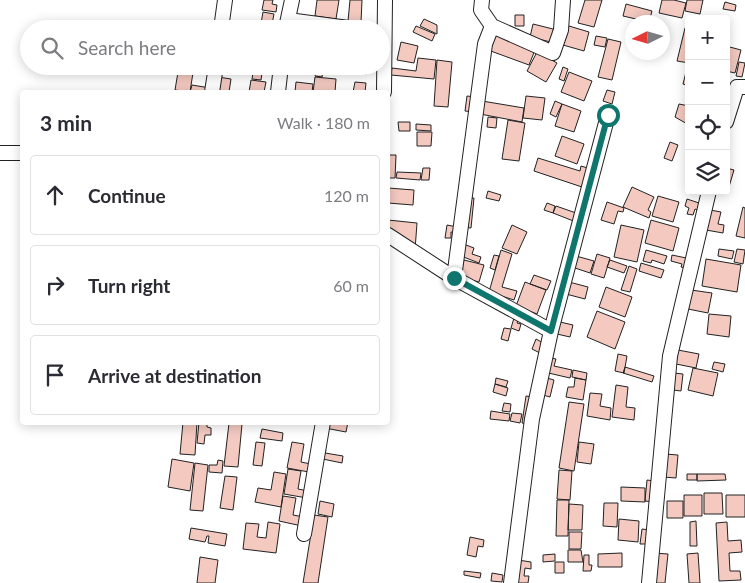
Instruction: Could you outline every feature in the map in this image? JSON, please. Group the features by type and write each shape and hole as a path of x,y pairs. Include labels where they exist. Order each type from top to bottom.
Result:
{"street":[{"path":"222,20 225,0"},
{"path":"288,20 292,0"},
{"path":"384,20 385,0"},
{"path":"482,0 481,10 492,26 552,53 561,30 563,0"},
{"path":"454,278 485,44 492,26"},
{"path":"212,90 215,75"},
{"path":"278,90 280,75"},
{"path":"384,75 384,90"},
{"path":"730,110 738,87 745,87"},
{"path":"511,583 532,420 551,331 608,115"},
{"path":"0,152 20,153"},
{"path":"649,583 670,356 708,195"},
{"path":"390,236 454,278 551,331"},
{"path":"304,534 322,425"}],"building":[{"path":"264,0 273,0 272,4 277,5 276,12 262,10"},
{"path":"317,0 339,0 336,19 315,16"},
{"path":"350,0 362,0 361,20 348,20"},
{"path":"585,0 602,0 594,27 578,23"},
{"path":"662,0 686,3 682,18 659,13"},
{"path":"687,0 703,0 700,14 685,11"},
{"path":"725,2 736,5 735,11 723,9"},
{"path":"626,4 652,11 651,15 623,16"},
{"path":"263,12 274,14 273,20 262,20"},
{"path":"515,15 524,15 524,26 515,26"},
{"path":"424,19 437,25 437,34 420,26"},
{"path":"533,24 557,30 555,43 530,37"},
{"path":"416,26 435,34 432,41 413,32"},
{"path":"569,26 589,32 584,51 563,45"},
{"path":"685,28 685,62 677,61"},
{"path":"494,34 535,50 529,65 488,50"},
{"path":"596,36 607,38 605,47 594,45"},
{"path":"608,39 621,42 612,80 598,77"},
{"path":"401,42 418,46 414,63 397,60"},
{"path":"730,47 741,50 735,73 730,72"},
{"path":"537,52 557,63 546,82 527,71"},
{"path":"418,58 436,60 434,79 391,75 392,68 416,71"},
{"path":"437,60 452,62 448,107 434,106"},
{"path":"739,62 745,63 742,77 736,76"},
{"path":"563,67 568,69 564,81 559,79"},
{"path":"569,72 592,81 584,101 561,92"},
{"path":"178,75 193,75 190,90 175,90"},
{"path":"253,75 262,75 261,80 252,79"},
{"path":"218,77 231,79 229,90 215,90"},
{"path":"315,77 336,79 335,90 313,90"},
{"path":"251,80 266,82 264,90 249,90"},
{"path":"296,82 313,84 312,90 295,90"},
{"path":"355,82 366,83 365,90 353,90"},
{"path":"192,85 210,88 210,90 191,90"},
{"path":"607,90 615,92 612,104 603,101"},
{"path":"467,96 476,97 474,112 465,111"},
{"path":"526,96 545,98 542,120 523,118"},
{"path":"482,101 524,108 522,122 480,114"},
{"path":"555,101 562,104 556,117 550,114"},
{"path":"562,104 581,111 574,132 555,126"},
{"path":"679,104 685,105 685,123 675,117"},
{"path":"488,117 497,118 496,128 487,127"},
{"path":"508,120 525,123 519,161 502,159"},
{"path":"398,122 410,122 410,131 399,131"},
{"path":"416,124 431,125 431,131 416,130"},
{"path":"417,132 432,132 431,146 417,146"},
{"path":"562,136 584,144 577,164 555,156"},
{"path":"670,142 678,145 672,161 664,158"},
{"path":"390,155 396,155 395,178 390,178"},
{"path":"538,158 580,171 581,166 591,169 585,188 534,171"},
{"path":"423,168 430,168 429,180 421,180"},
{"path":"730,169 734,170 730,183"},
{"path":"397,172 421,173 420,180 396,178"},
{"path":"632,187 654,197 648,210 651,212 649,218 623,207"},
{"path":"390,188 414,190 413,205 390,203"},
{"path":"488,191 501,195 499,201 486,198"},
{"path":"658,196 679,202 673,222 652,216"},
{"path":"467,198 474,198 471,228 463,227"},
{"path":"687,199 705,205 703,212 695,209 693,215 687,214 689,208 685,206"},
{"path":"607,202 624,208 623,212 618,211 614,224 601,220"},
{"path":"547,203 555,206 553,213 544,210"},
{"path":"556,206 579,214 576,222 553,213"},
{"path":"743,207 745,208 745,238 736,236"},
{"path":"710,210 721,212 718,224 724,225 723,233 706,230"},
{"path":"390,220 417,223 415,250 390,232"},
{"path":"651,220 679,228 673,251 645,243"},
{"path":"447,225 457,227 457,233 451,232 451,238 445,238"},
{"path":"512,225 527,232 517,254 502,248"},
{"path":"621,225 644,230 637,262 614,257"},
{"path":"466,245 474,248 472,254 481,257 479,263 461,256"},
{"path":"719,249 734,251 732,259 718,256"},
{"path":"737,249 745,250 743,264 734,262"},
{"path":"501,250 512,254 502,287 517,291 514,300 489,292"},
{"path":"646,250 667,256 664,264 652,260 651,263 643,261"},
{"path":"597,254 610,258 604,278 591,274"},
{"path":"494,255 499,256 495,270 490,268"},
{"path":"672,255 691,259 689,269 681,267 682,264 671,261"},
{"path":"576,256 594,261 590,273 572,267"},
{"path":"706,259 741,265 737,292 702,286"},
{"path":"464,260 484,265 479,282 460,277"},
{"path":"610,260 627,266 624,273 607,267"},
{"path":"641,263 664,270 661,278 639,271"},
{"path":"629,266 637,269 630,292 621,290"},
{"path":"534,275 551,281 547,290 530,284"},
{"path":"525,282 546,290 537,314 516,306"},
{"path":"569,282 588,287 585,299 566,294"},
{"path":"606,287 632,297 625,317 599,307"},
{"path":"691,290 712,293 708,313 688,309"},
{"path":"597,311 625,322 615,349 587,337"},
{"path":"709,314 731,316 729,337 707,334"},
{"path":"514,318 518,320 517,323 521,324 519,331 511,328"},
{"path":"560,322 573,325 570,337 557,334"},
{"path":"504,328 511,329 508,341 501,339"},
{"path":"536,339 545,344 540,353 532,349"},
{"path":"678,350 699,354 696,368 676,364"},
{"path":"618,354 627,356 624,373 615,371"},
{"path":"547,357 556,359 554,366 572,370 570,378 544,372"},
{"path":"714,362 725,364 723,372 712,369"},
{"path":"625,367 654,376 652,382 623,373"},
{"path":"693,368 718,373 713,396 688,390"},
{"path":"573,370 587,373 586,380 572,377"},
{"path":"674,373 683,374 681,391 673,390"},
{"path":"496,378 508,381 506,387 495,384"},
{"path":"547,378 554,380 550,397 543,395"},
{"path":"575,378 586,380 583,400 566,397 568,387 574,387"},
{"path":"495,384 508,388 506,396 493,392"},
{"path":"616,385 628,387 626,407 635,408 634,420 612,417"},
{"path":"590,393 602,394 600,406 611,408 610,420 587,416"},
{"path":"526,396 533,397 529,424 522,423"},
{"path":"569,402 584,404 574,471 559,468"},
{"path":"504,403 511,404 510,412 502,411"},
{"path":"491,411 510,414 509,421 490,419"},
{"path":"512,413 522,414 520,423 510,421"},
{"path":"183,425 197,425 195,455 180,454"},
{"path":"199,425 207,425 207,427 211,428 211,435 205,435 204,444 197,443"},
{"path":"229,425 242,425 238,467 224,466"},
{"path":"326,425 347,425 346,432 325,428"},
{"path":"262,429 283,433 282,441 260,438"},
{"path":"256,442 265,443 262,466 253,465"},
{"path":"292,442 304,444 301,462 311,464 309,472 287,468"},
{"path":"579,442 594,444 591,464 577,462"},
{"path":"320,449 326,450 325,453 343,456 342,463 318,458"},
{"path":"665,454 678,455 676,478 663,477"},
{"path":"172,459 194,463 190,491 168,487"},
{"path":"218,460 223,461 222,473 209,472 209,465 217,465"},
{"path":"195,463 208,465 203,511 190,510"},
{"path":"288,469 301,471 298,489 308,491 307,498 284,494"},
{"path":"559,470 572,471 570,500 557,499"},
{"path":"274,472 286,474 281,507 255,502 258,488 271,490"},
{"path":"687,474 697,474 697,480 687,480"},
{"path":"697,474 725,474 726,480 697,481"},
{"path":"225,476 237,477 233,510 220,508"},
{"path":"647,480 655,481 654,502 645,501"},
{"path":"621,487 645,488 645,502 621,501"},
{"path":"704,493 722,493 723,514 704,514"},
{"path":"684,495 702,495 702,516 684,516"},
{"path":"726,495 745,495 745,517 726,517"},
{"path":"283,496 296,498 293,515 304,517 302,526 279,521"},
{"path":"557,500 569,500 568,536 556,536"},
{"path":"320,501 334,504 332,517 318,514"},
{"path":"667,501 683,501 683,518 667,518"},
{"path":"604,503 618,503 617,527 603,526"},
{"path":"569,504 583,505 582,530 568,530"},
{"path":"314,515 328,517 318,583 303,583"},
{"path":"619,519 639,521 638,542 618,540"},
{"path":"696,521 697,546 690,546 690,522"},
{"path":"268,522 280,524 276,553 243,549 246,523 259,524 257,537 266,538"},
{"path":"727,522 728,541 741,540 742,552 729,553 730,571 740,571 741,580 719,581 716,523"},
{"path":"191,528 227,534 225,546 208,543 209,536 207,536 205,542 189,539"},
{"path":"642,529 650,530 649,544 640,544"},
{"path":"569,532 582,532 581,549 569,549"},
{"path":"470,537 484,540 483,547 478,546 476,557 467,555"},
{"path":"568,550 581,550 583,562 568,562"},
{"path":"622,553 622,567 598,567 598,554"},
{"path":"654,553 668,554 665,583 651,583"},
{"path":"698,553 700,583 689,583 687,554"},
{"path":"555,554 555,561 543,562 543,555"},
{"path":"584,555 589,555 589,565 592,565 591,571 583,571"},
{"path":"200,557 218,560 215,583 197,583"},
{"path":"518,560 531,562 531,569 525,568 524,576 529,576 528,583 516,583"},
{"path":"555,562 564,562 564,573 555,573"},
{"path":"464,571 481,573 480,578 464,575"},
{"path":"492,573 503,575 502,582 491,581"}],"route":[{"path":"454,278 551,331 608,115"}]}
